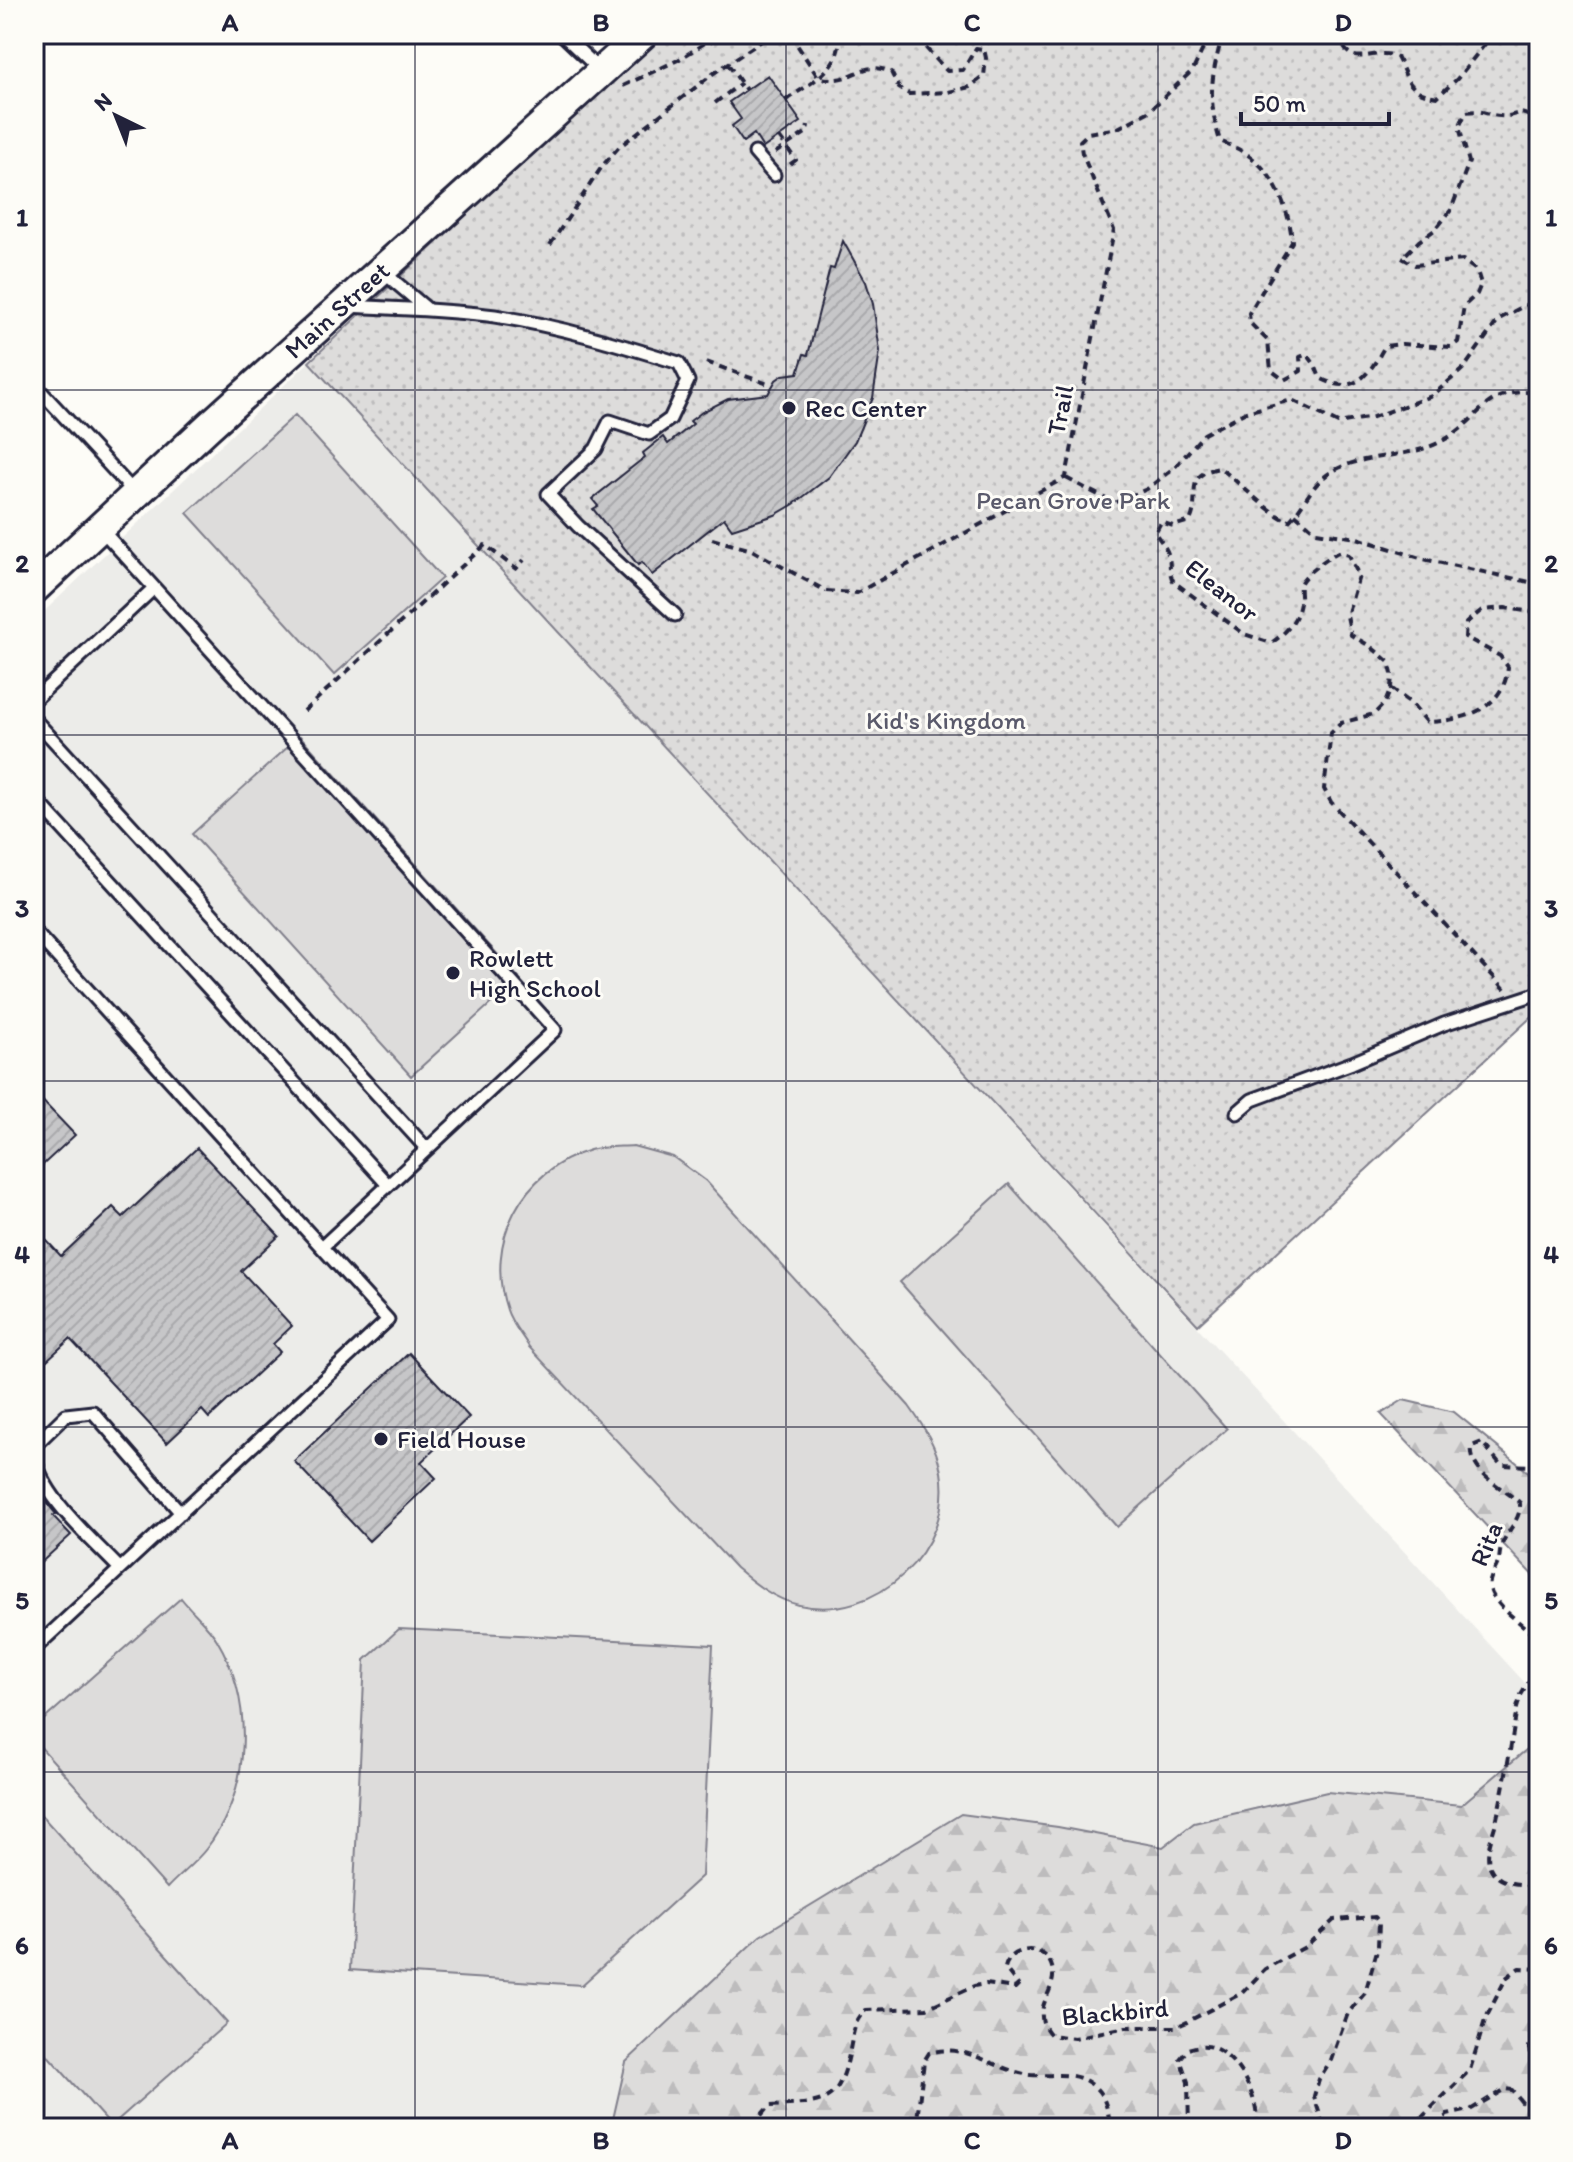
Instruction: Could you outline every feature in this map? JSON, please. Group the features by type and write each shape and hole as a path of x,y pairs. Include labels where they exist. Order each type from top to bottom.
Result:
{"street":[{"name":"Main Street","path":"34,589 643,34"}],"lane":[{"path":"562,34 601,72"},
{"path":"760,158 774,175"},
{"path":"382,270 427,309"},
{"path":"343,305 492,316 579,332 679,363 688,381 670,419 649,434 610,421 596,449 548,494 578,526 675,615"},
{"path":"34,384 136,494"},
{"path":"100,528 555,1030 322,1247"},
{"path":"34,700 154,588"},
{"path":"34,719 427,1149"},
{"path":"34,797 388,1185"},
{"path":"34,931 388,1320 34,1649"},
{"path":"1237,1113 1252,1100 1352,1063 1444,1024 1539,993"},
{"path":"34,1446 66,1415 93,1412 181,1513"},
{"path":"34,1453 36,1469 57,1501 120,1569"}],"path":[{"path":"550,245 603,165 619,147 772,34"},
{"path":"790,34 818,77 834,81 868,66 881,67 891,72 899,88 909,94 948,92 970,87 984,76 984,49 976,48 963,70 947,71 925,47 919,34"},
{"path":"786,100 831,65 838,53 839,34"},
{"name":"Trail","path":"1066,477 1114,230 1082,153 1080,141 1088,133 1118,128 1148,112 1193,70 1210,34"},
{"path":"1223,34 1211,76 1212,104 1220,141 1245,152 1264,171 1280,193 1292,232 1292,242 1249,313 1250,323 1268,341 1271,370 1284,380 1301,371 1300,357 1307,354 1320,378 1332,385 1349,384 1369,374 1385,346 1451,347 1458,342 1464,306 1477,294 1481,284 1477,271 1463,260 1415,265 1402,258 1436,229 1451,210 1469,162 1459,127 1466,112 1482,109 1501,117 1518,112 1539,122 1536,140 1539,180"},
{"path":"1339,34 1345,49 1353,56 1363,58 1388,52 1397,57 1405,80 1416,91 1437,97 1457,79 1493,34"},
{"path":"1531,34 1539,40"},
{"path":"728,64 746,90"},
{"path":"715,103 741,83"},
{"path":"760,158 785,147 807,132 808,125"},
{"path":"774,175 796,160 779,137"},
{"path":"712,539 752,550 826,591 857,593 1066,477 1114,503 1147,489 1175,467 1204,434 1246,412 1292,400 1338,423 1373,417 1432,396 1464,368 1499,319 1539,298"},
{"path":"706,362 768,384"},
{"path":"1539,393 1523,391 1500,394 1466,425 1439,443 1331,472 1311,489 1302,508 1295,514 1316,532 1357,538 1423,559 1539,584"},
{"name":"Eleanor","path":"1295,514 1289,521 1277,517 1220,468 1205,470 1195,481 1190,521 1173,526 1161,522 1155,533 1170,559 1169,574 1174,582 1244,634 1271,643 1282,636 1291,623 1300,603 1299,585 1305,577 1338,552 1349,555 1359,576 1347,616 1351,635 1389,662 1391,688"},
{"path":"304,711 485,545 516,569 524,560"},
{"path":"1516,1001 1351,825 1324,789 1331,733 1341,723 1374,714 1385,703 1391,688 1413,705 1427,722 1451,721 1482,710 1501,694 1507,681 1508,667 1500,656 1465,637 1466,623 1482,610 1505,608 1539,613"},
{"name":"Rita","path":"1539,1461 1530,1466 1501,1465 1482,1442 1472,1446 1473,1462 1520,1503 1521,1513 1500,1546 1499,1559 1489,1579 1489,1587 1493,1596 1531,1632 1539,1644"},
{"path":"1539,1665 1517,1708 1488,1851 1490,1866 1498,1877 1509,1883 1539,1885"},
{"name":"Blackbird","path":"756,2128 758,2119 769,2106 814,2104 834,2094 843,2077 855,2022 866,2010 927,2008 974,1986 986,1984 1015,1988 1018,1985 1005,1968 1005,1963 1010,1956 1021,1952 1036,1951 1048,1958 1051,1964 1052,1983 1041,2012 1045,2029 1051,2035 1074,2038 1126,2027 1175,2027 1185,2023 1242,1993 1265,1969 1305,1947 1334,1920 1375,1917 1379,1922 1378,1947 1365,1993 1348,2013 1314,2096 1324,2128"},
{"path":"1411,2128 1470,2070 1485,2020 1506,1978 1519,1968 1539,1969"},
{"path":"1539,2019 1529,2047 1531,2062 1539,2067"},
{"name":"Blackbird","path":"1189,2128 1188,2082 1180,2059 1188,2049 1207,2046 1228,2057 1241,2074 1258,2115 1256,2128"},
{"path":"916,2128 924,2061 929,2053 943,2049 989,2059 1030,2075 1059,2073 1088,2082 1103,2095 1111,2128"},
{"path":"1435,2128 1447,2115 1470,2110 1505,2089 1512,2090 1527,2109 1539,2116"}],"shaded area":[{"name":"Rowlett High School","path":"309,362 1539,1698 1539,1739 1461,1805 1327,1792 1194,1823 1163,1847 1058,1827 961,1814 760,1936 626,2062 611,2128 58,2128 34,2103 34,621"}],"green space":[{"name":"Pecan Grove Park","path":"659,34 1539,34 1539,1010 1198,1325 309,362"},
{"path":"295,415 442,578 334,675 187,513"},
{"path":"300,736 519,978 411,1076 192,834"},
{"path":"633,1146 673,1157 706,1181 909,1406 929,1437 941,1472 942,1501 935,1528 922,1553 904,1574 881,1591 856,1603 828,1608 799,1605 773,1595 758,1585 736,1568 529,1347 511,1320 501,1284 501,1259 505,1235 514,1212 528,1191 545,1174 566,1160 590,1150"},
{"path":"1009,1184 1227,1429 1117,1527 900,1282"},
{"path":"1403,1400 1454,1412 1527,1471 1539,1475 1539,1582 1381,1414"},
{"path":"181,1598 213,1634 229,1665 238,1691 243,1746 232,1801 221,1826 202,1854 167,1888 37,1743 40,1723"},
{"path":"399,1629 713,1645 702,1876 582,1985 350,1970 365,1660"},
{"path":"1539,1739 1539,2128 611,2128 626,2062 760,1936 961,1814 1058,1827 1163,1847 1194,1823 1327,1792 1461,1805"},
{"path":"34,1807 227,2023 111,2126 34,2040"}],"building":[{"path":"768,75 801,122 763,148 754,134 743,142 732,126 741,119 729,102"},
{"name":"Rec Center","path":"843,241 866,282 873,304 880,351 873,398 855,441 829,477 794,504 775,515 732,529 724,518 652,575 642,562 638,565 593,509 598,506 592,499 645,457 643,453 663,437 668,444 693,424 690,421 702,412 728,399 768,394 783,375 798,373 804,354 808,355 830,268 834,269"},
{"path":"34,1092 75,1135 34,1173"},
{"path":"197,1148 279,1236 241,1271 292,1326 273,1344 280,1352 209,1418 202,1410 167,1443 70,1339 34,1372 34,1227 61,1256 113,1207 123,1217"},
{"name":"Field House","path":"409,1353 469,1417 421,1462 436,1478 369,1541 294,1461"},
{"path":"34,1487 56,1514 53,1516 71,1535 34,1569"}],"place":[{"name":"Rec Center","path":"789,408"},
{"name":"Rowlett High School","path":"453,973"},
{"name":"Field House","path":"381,1439"}],"park label":[{"name":"Kid's Kingdom","path":"946,720"}]}
